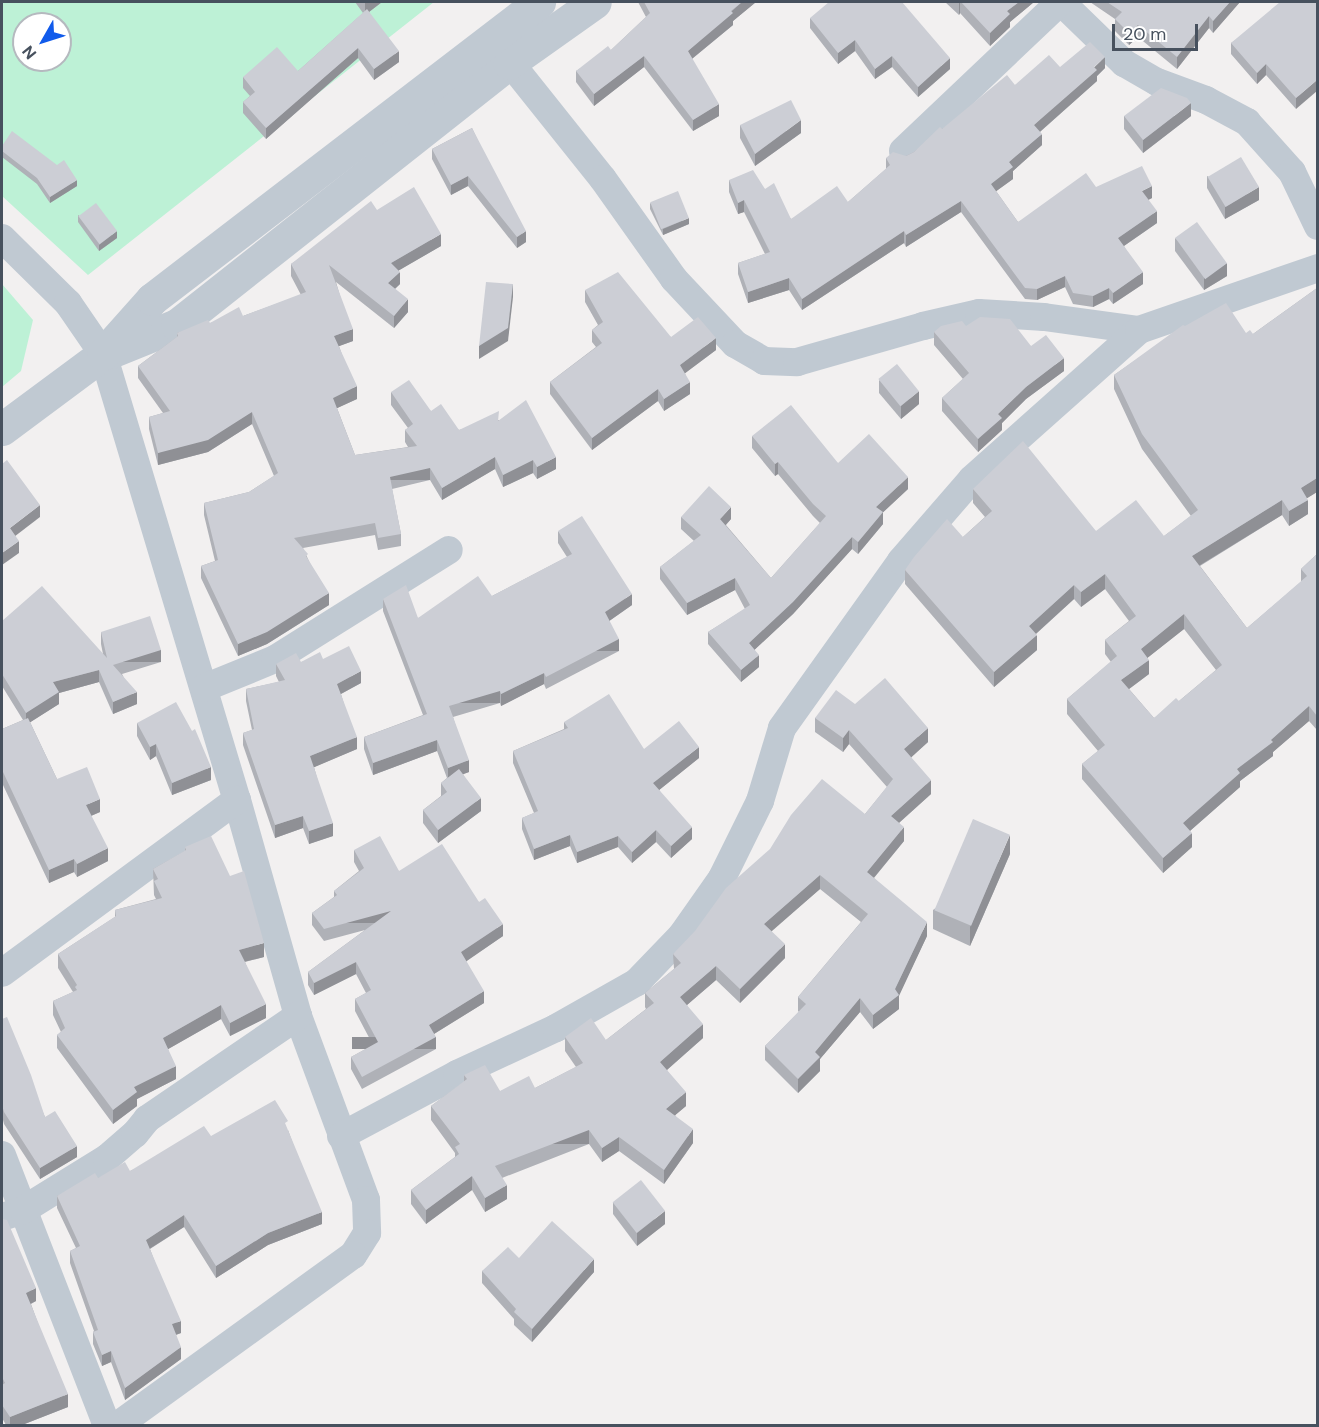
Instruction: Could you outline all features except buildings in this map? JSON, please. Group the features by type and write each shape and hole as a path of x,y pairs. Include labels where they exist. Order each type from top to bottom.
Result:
{"street":[{"path":"500,51 539,2"},
{"path":"2,429 103,354 152,299 500,51 595,2"},
{"path":"903,151 1060,2 1124,63 1157,82 1206,100 1247,122 1292,172 1317,226"},
{"path":"500,51 603,179 674,279 735,344 764,361 797,362 923,326 979,313 1044,317 1139,330"},
{"path":"2,238 68,303 103,354 237,800 298,1016 366,1200 366,1233 353,1255 117,1425"},
{"path":"341,1136 457,1074 556,1028 636,982 682,935 722,879 760,801 782,728 901,561 972,478 1139,330 1317,268"},
{"path":"204,688 274,659 449,550"},
{"path":"2,973 237,800"},
{"path":"12,1214 107,1158 135,1134 147,1119 298,1016"},
{"path":"2,1155 12,1214 107,1425"}],"green space":[{"path":"2,2 434,2 88,275 2,196"},
{"path":"2,284 33,320 21,371 2,387"}]}
